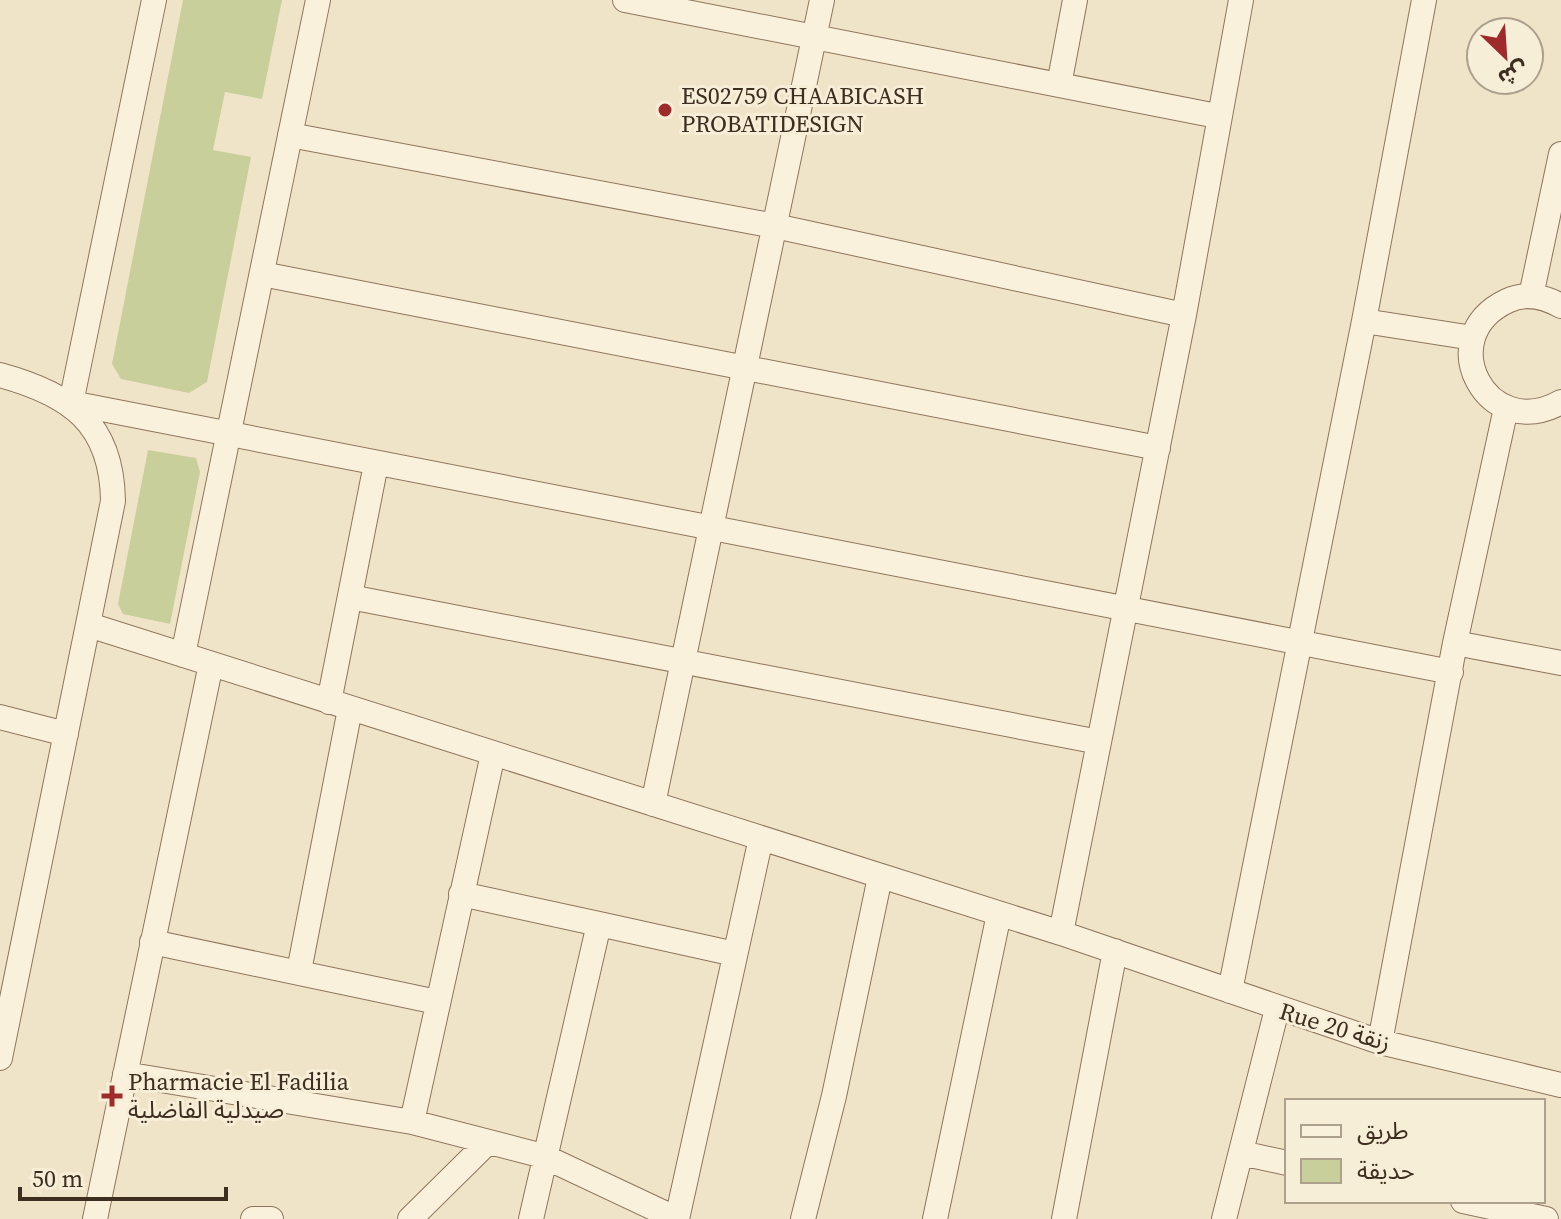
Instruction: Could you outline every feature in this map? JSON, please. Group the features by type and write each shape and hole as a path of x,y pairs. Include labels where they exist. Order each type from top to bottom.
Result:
{"street":[{"path":"0,1058 113,501 113,479 100,441 71,403 154,0"},
{"path":"183,655 318,0"},
{"path":"625,0 1217,116"},
{"path":"653,804 822,0"},
{"path":"1059,85 1075,0"},
{"path":"1061,933 1184,315 1217,116 1241,0"},
{"path":"1230,991 1364,321 1424,0"},
{"path":"290,135 775,226 1184,315"},
{"path":"1531,296 1561,154"},
{"path":"262,274 1158,448"},
{"path":"1561,306 1531,296 1512,298 1495,307 1481,320 1473,338 1473,371 1491,399 1506,408 1524,412 1542,411 1561,402"},
{"path":"1364,321 1473,338"},
{"path":"0,375 36,385 71,403 1125,611 1451,672"},
{"path":"1380,1042 1455,643 1506,408"},
{"path":"299,971 339,706 350,597 376,464"},
{"path":"350,597 684,659 1099,742"},
{"name":"Rue 20 زنقة","path":"89,625 1061,933 1380,1042 1561,1085"},
{"path":"1455,643 1561,663"},
{"path":"95,1219 211,664"},
{"path":"0,717 66,734"},
{"path":"412,1122 493,754"},
{"path":"125,1074 412,1122 543,1156 677,1219 761,838"},
{"path":"803,1219 834,1096 880,877"},
{"path":"461,894 735,954"},
{"path":"935,1219 999,914"},
{"path":"531,1219 543,1156 599,924"},
{"path":"152,942 437,1002"},
{"path":"1064,1219 1115,951"},
{"path":"1224,1219 1277,1009"},
{"path":"410,1219 488,1142"},
{"path":"1241,1153 1285,1163"},
{"path":"1472,1203 1546,1219"},
{"path":"253,1219 271,1219"}],"green space":[{"path":"183,0 282,0 262,99 225,92 213,150 251,157 207,382 189,393 121,379 112,364"},
{"path":"148,450 196,458 200,472 170,624 123,614 118,604"}],"place":[{"name":"ES02759 CHAABICASH PROBATIDESIGN","path":"665,110"},
{"name":"Pharmacie El Fadilia صيدلية الفاضلية","path":"112,1096"}]}
